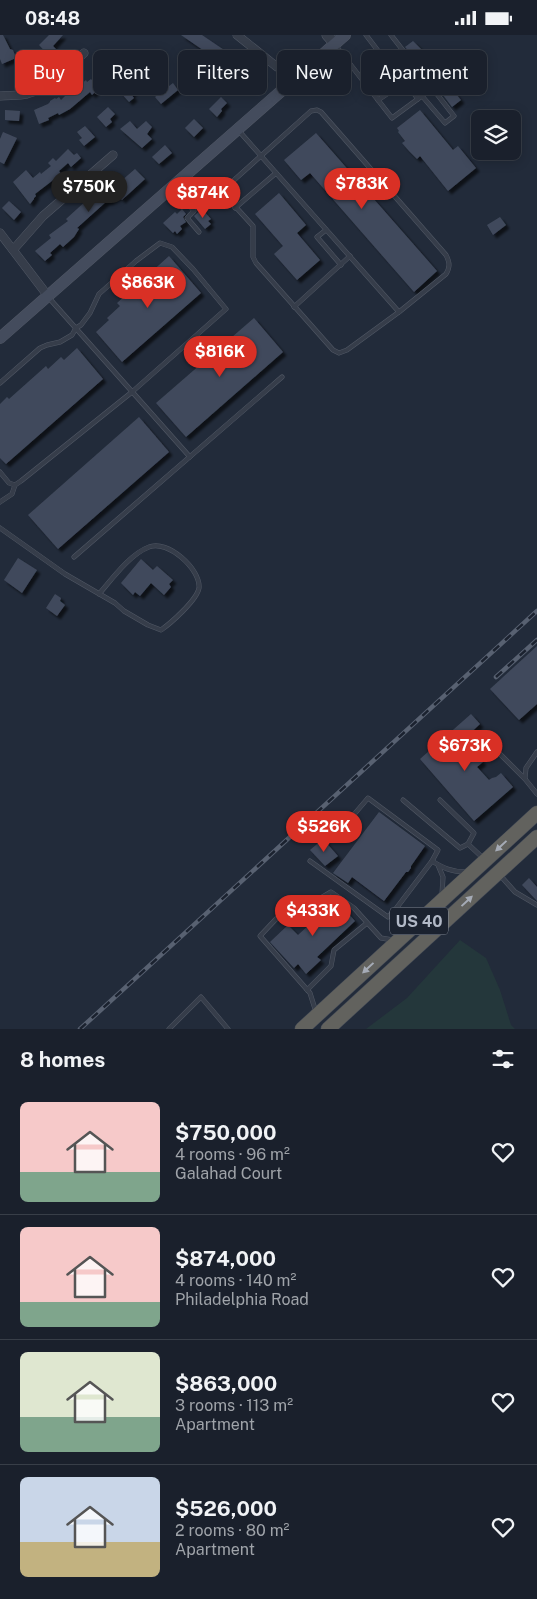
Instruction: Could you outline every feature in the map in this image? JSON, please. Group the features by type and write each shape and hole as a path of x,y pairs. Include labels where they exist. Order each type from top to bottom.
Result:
{"highway":[{"name":"US 40","path":"306,1025 537,813"},
{"name":"US 40","path":"328,1029 537,837"}],"main road":[{"path":"0,338 174,187 331,39 345,35"}],"street":[{"path":"237,35 277,67"},
{"path":"0,96 21,95 36,91 58,76 84,53"},
{"path":"13,250 44,216 112,155"},
{"path":"0,233 48,296"}],"lane":[{"path":"366,35 377,50"},
{"path":"331,39 392,118 422,96 445,123 454,116 391,35"},
{"path":"378,100 405,82 418,99"},
{"path":"317,110 321,112 446,255 450,261 446,274 400,313 347,350 339,353 333,350 256,263 253,257 253,227 224,196 223,190 261,157 311,111 317,110"},
{"path":"237,129 400,313"},
{"path":"235,208 276,173"},
{"path":"174,187 194,211 187,218 199,232"},
{"path":"326,230 317,237 341,265"},
{"path":"0,383 40,348 66,340 72,335 90,313 99,294 136,261 160,243 172,247 226,309 132,392 15,485 12,494 0,502"},
{"path":"294,307 350,257"},
{"path":"48,296 190,457"},
{"path":"74,557 282,377"},
{"path":"0,472 9,483 15,485"},
{"path":"0,528 65,574 99,594 115,603 124,611 161,630 170,624 197,595 199,587 194,571 175,553 161,546 150,546 139,552 99,594"},
{"path":"485,739 525,779 537,794"},
{"path":"525,779 526,768 537,752"},
{"path":"310,861 388,917 395,911 438,850 368,798 351,818"},
{"path":"403,799 460,848 468,844 474,833 440,800"},
{"path":"468,844 486,861"},
{"path":"432,861 454,872 473,872"},
{"path":"438,865 443,877 443,891 440,902"},
{"path":"498,873 515,892 537,905"},
{"path":"306,1025 315,1009 310,993 260,936 276,919 295,913 331,892 354,908 381,938 398,941"},
{"path":"395,911 409,931"},
{"path":"307,990 331,966 334,950 368,923"},
{"path":"169,1029 201,997 228,1029"}],"green space":[{"path":"460,940 486,958 500,990 511,1025 515,1029 366,1029 407,998"}],"building":[{"path":"0,35 3,35 10,49 13,50 15,58 2,64 0,59"},
{"path":"49,35 63,35 53,46 57,50 44,50 39,45"},
{"path":"181,35 202,35 224,50 203,50"},
{"path":"413,41 422,50 408,50 405,47"},
{"path":"91,79 93,81 92,95 90,92 70,109 59,115 58,113 48,118 49,120 39,124 34,110 48,104 55,98 59,97 61,100 66,95 83,95 83,83 86,80 87,82"},
{"path":"173,83 178,90 161,104 155,97 158,95 168,95 168,87"},
{"path":"123,95 132,95 134,98 129,102"},
{"path":"443,95 457,95 461,100 452,107"},
{"path":"221,97 227,103 217,117 209,109"},
{"path":"108,107 115,114 110,119 112,122 106,127 97,117"},
{"path":"5,110 20,111 19,121 5,120"},
{"path":"420,110 453,150 458,146 476,168 448,191 420,156 417,159 402,143 405,141 398,132 397,128"},
{"path":"194,119 203,128 194,137 185,128"},
{"path":"130,121 137,129 146,121 152,127 147,134 152,139 142,148 120,129"},
{"path":"85,126 95,137 84,146 79,140 82,138 77,132"},
{"path":"3,132 17,138 4,164 0,162 0,139"},
{"path":"316,133 437,271 414,292 310,173 301,180 284,160"},
{"path":"165,145 172,153 159,164 152,157"},
{"path":"68,149 74,155 77,153 81,158 71,167 68,163 59,171 61,174 35,194 36,196 30,204 13,182 26,170 33,178 40,172 41,174 51,166 48,163 53,158 56,161"},
{"path":"135,169 145,179 122,200 118,196 107,201 77,228 79,229 74,237 63,247 60,244 50,253 52,255 45,261 35,251 51,238 49,235 68,221 66,219 99,189 103,193"},
{"path":"279,193 306,225 297,233 320,260 297,280 274,254 283,246 255,214"},
{"path":"9,201 21,212 14,220 2,208"},
{"path":"182,209 186,214 183,217 186,222 180,226 182,229 177,234 175,231 173,233 163,223 175,212 177,214"},
{"path":"202,209 211,219 208,221 211,224 205,229 194,216"},
{"path":"500,217 506,225 493,235 487,225"},
{"path":"169,256 201,293 122,362 96,332 120,306 117,303"},
{"path":"254,318 283,352 186,437 156,403"},
{"path":"77,348 103,379 6,464 0,458 0,404 7,397 9,399 46,366 48,369 61,357 64,360"},
{"path":"139,417 169,452 58,549 28,515"},
{"path":"18,558 37,570 22,593 4,580"},
{"path":"141,559 153,570 157,566 173,580 169,584 171,587 164,595 151,583 140,596 135,592 133,595 121,583"},
{"path":"55,594 61,598 60,601 65,605 57,616 46,608"},
{"path":"537,646 537,704 519,720 490,689"},
{"path":"471,714 480,724 463,740 483,762 477,767 489,780 501,773 513,787 474,821 420,759"},
{"path":"379,812 425,846 411,868 384,901 352,877 348,883 333,873"},
{"path":"323,839 338,856 325,866 310,850"},
{"path":"529,878 537,887 537,901 522,885"},
{"path":"336,900 341,906 348,909 346,911 355,921 317,957 321,960 306,974 298,964 294,968 270,942 288,925 298,935"}],"railway":[{"path":"80,1029 537,611"},
{"path":"496,677 537,640"}]}
